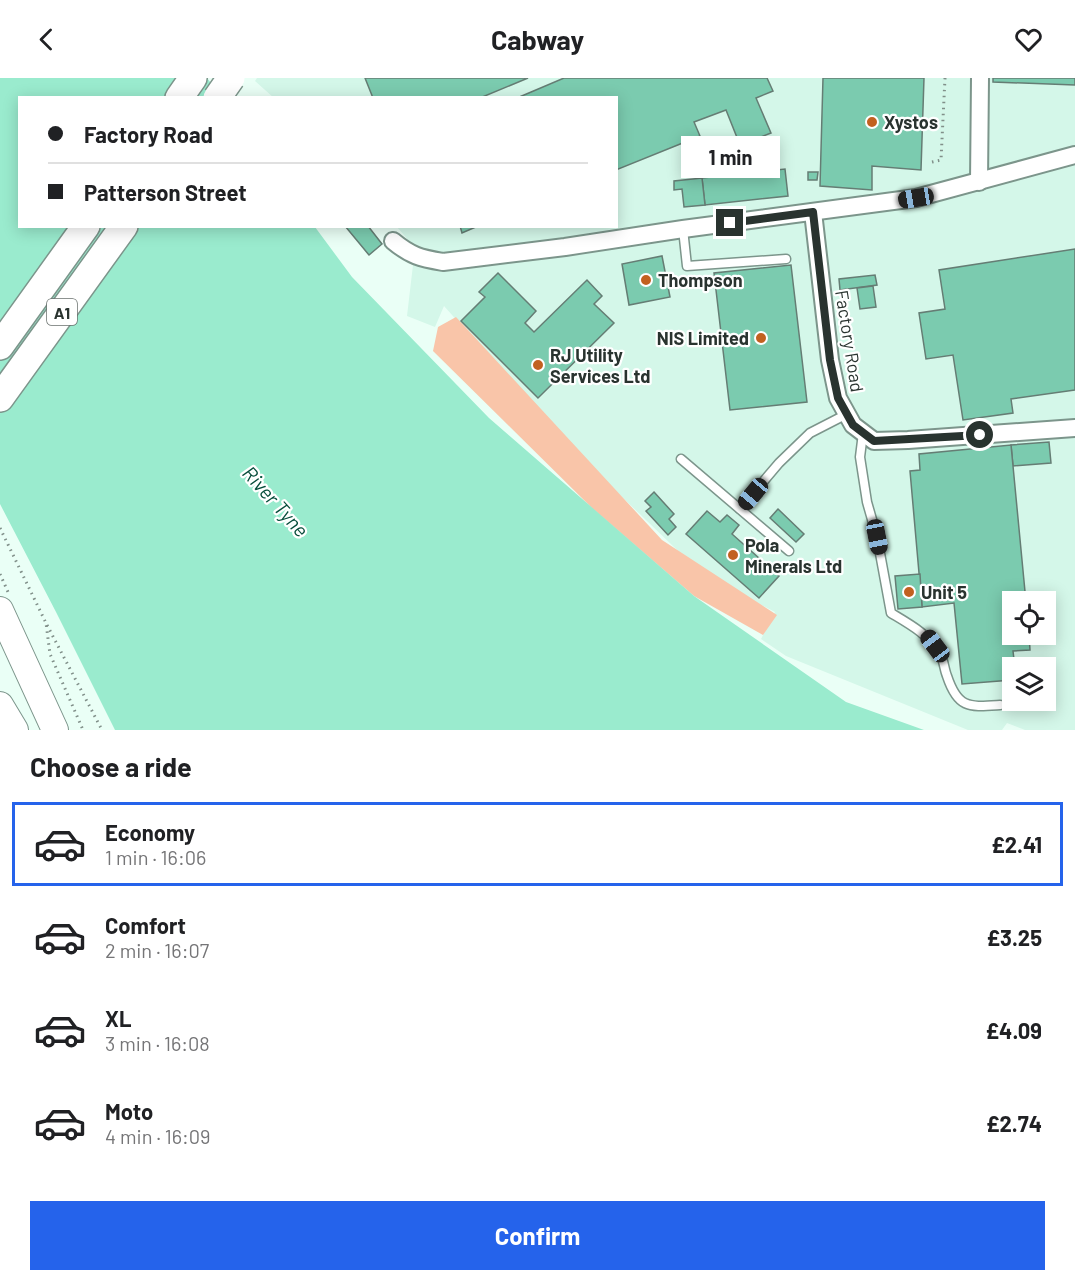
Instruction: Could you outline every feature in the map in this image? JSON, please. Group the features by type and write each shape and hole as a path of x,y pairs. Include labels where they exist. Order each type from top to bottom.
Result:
{"highway":[{"path":"180,96 193,78"},
{"path":"218,96 231,78"},
{"name":"A1","path":"0,346 85,228"},
{"name":"A1","path":"0,398 123,228"}],"main road":[{"path":"0,610 56,730"},
{"path":"0,705 15,730"}],"street":[{"path":"979,182 980,78"},
{"path":"393,241 407,252 424,259 443,262 565,247 916,198 1075,155"},
{"name":"Factory Road","path":"813,212 830,360 838,398 853,425 863,432"},
{"path":"863,432 874,441 1075,428"}],"lane":[{"path":"683,229 687,266 786,259"},
{"path":"740,509 779,463 810,433 847,414"},
{"path":"863,432 860,457 867,502 877,537 891,613 927,636 942,656 946,675 955,697 974,707 1000,705"},
{"path":"681,459 789,551"}],"path":[{"path":"932,162 941,160 945,78"},
{"path":"0,528 102,730"},
{"path":"46,623 50,654 83,730"}],"shaded area":[{"path":"257,78 1075,78 1075,730 1025,730 1007,723 1002,730 968,730 786,656 761,639 775,612 701,573 566,443 444,306 435,327 407,316 415,248 398,228 618,228 618,96 272,96 255,81"},
{"path":"456,317 662,540 777,615 763,635 694,596 592,508 433,351 438,327"}],"water":[{"name":"River Tyne","path":"0,78 207,78 221,96 18,96 18,228 316,228 352,277 489,418 694,596 846,702 924,730 115,730 0,504"}],"building":[{"path":"365,78 528,78 485,96 372,96"},
{"path":"564,78 767,78 773,91 756,98 771,133 740,145 726,110 694,122 700,136 618,169 618,96 522,96"},
{"name":"Xystos","path":"823,78 924,78 921,170 872,166 872,190 820,186"},
{"path":"993,78 1075,78 1075,85 993,82"},
{"path":"785,169 788,196 705,205 702,178"},
{"path":"808,172 818,172 817,180 808,180"},
{"path":"702,178 705,205 684,207 682,189 674,190 674,181"},
{"path":"347,228 370,228 382,244 369,255"},
{"path":"461,228 473,228 462,233"},
{"path":"1075,249 1075,390 1011,399 1013,413 963,420 953,355 926,359 919,313 945,309 939,270"},
{"name":"Thompson","path":"662,256 670,297 629,305 622,264"},
{"name":"NIS Limited","path":"791,265 807,402 730,410 714,273"},
{"name":"RJ Utility Services Ltd","path":"498,273 536,311 525,323 534,332 587,280 602,296 594,304 614,323 538,398 461,321 485,297 479,292"},
{"path":"875,275 877,285 840,290 839,279"},
{"path":"873,286 876,307 860,309 857,288"},
{"path":"1049,442 1051,463 1013,466 1011,445"},
{"path":"1011,445 1025,591 1002,591 1002,645 1030,645 1030,650 1013,651 1014,657 1002,657 1002,681 962,684 954,603 922,607 910,471 920,470 919,454"},
{"path":"654,492 674,514 669,519 676,527 668,535 646,511 651,507 645,501"},
{"path":"778,509 804,534 796,542 770,518"},
{"name":"Pola Minerals Ltd","path":"707,511 720,522 727,515 739,525 732,534 779,576 759,598 686,534"},
{"name":"Unit 5","path":"920,574 922,607 898,609 895,576"}],"place":[{"name":"Xystos","path":"872,122"},
{"name":"Thompson","path":"646,280"},
{"name":"NIS Limited","path":"761,338"},
{"name":"RJ Utility Services Ltd","path":"538,365"},
{"name":"Pola Minerals Ltd","path":"733,555"},
{"name":"Unit 5","path":"909,592"}],"route":[{"path":"730,223 813,212 830,360 838,398 853,425 874,441 980,435"}]}
